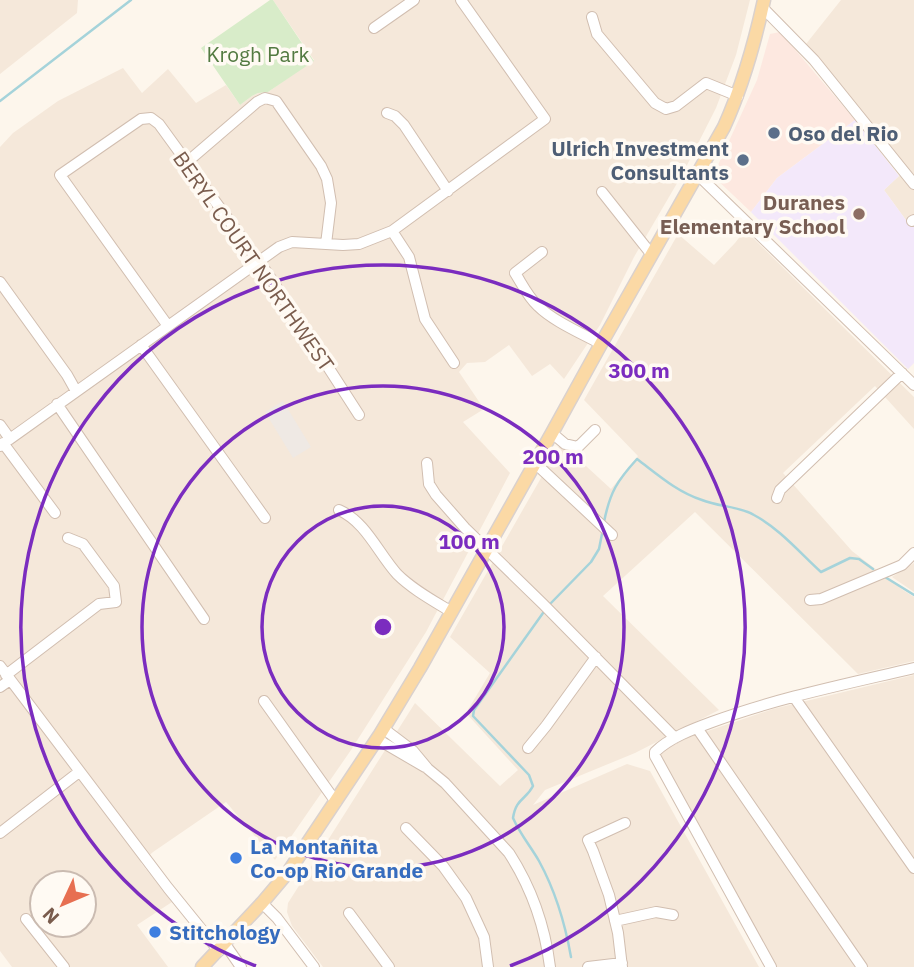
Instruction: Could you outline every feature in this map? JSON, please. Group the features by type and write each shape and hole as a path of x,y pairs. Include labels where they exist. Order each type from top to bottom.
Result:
{"main road":[{"path":"202,967 289,871 380,734 724,127 751,56 763,3"}],"street":[{"path":"374,28 414,0"},
{"path":"4,443 279,247 292,242 359,244 392,231 545,119 461,0"},
{"path":"763,3 814,60 914,182"},
{"path":"592,17 597,34 655,103 667,108 676,106 706,83 738,96"},
{"path":"186,163 257,102 265,98 276,101 327,179 331,203 326,244"},
{"path":"387,113 395,116 404,125 448,191"},
{"name":"BERYL COURT NORTHWEST","path":"168,326 60,175 141,119 151,118 159,124 258,261 359,415"},
{"path":"698,175 914,385"},
{"path":"603,192 652,254"},
{"path":"392,231 409,257 425,319 454,363"},
{"path":"542,253 515,273 523,286 538,307 601,344"},
{"path":"0,282 76,391"},
{"path":"141,345 265,518"},
{"path":"777,498 780,490 902,373"},
{"path":"57,404 204,619"},
{"path":"0,425 4,443 55,513"},
{"path":"552,433 565,444 578,447 595,430"},
{"path":"427,463 429,484 436,495 486,550 675,738"},
{"path":"535,463 612,535"},
{"path":"339,510 352,516 408,584 450,611"},
{"path":"0,688 5,674 99,604 116,602 114,586 83,544 68,538"},
{"path":"810,600 821,599 902,565 914,553"},
{"path":"528,748 596,657"},
{"path":"771,967 655,752 675,738 748,709 914,667"},
{"path":"5,674 79,772 241,967"},
{"path":"794,697 914,868"},
{"path":"264,701 336,802"},
{"path":"697,728 862,967"},
{"path":"380,734 413,751 509,853 543,927 550,967"},
{"path":"0,833 79,772"},
{"path":"588,967 622,965 609,895 588,840 625,822"},
{"path":"406,828 443,866 466,898 484,937 488,967"},
{"path":"262,903 277,918 314,967"},
{"path":"615,921 656,912 673,915"},
{"path":"349,913 389,967"},
{"path":"26,919 64,967"}],"shaded area":[{"path":"0,0 78,0 77,13 0,74"},
{"path":"273,0 750,0 736,55 716,108 600,325 564,379 550,364 532,376 509,345 485,362 467,363 459,372 484,409 463,422 510,473 426,632 351,750 275,860 226,802 141,863 172,902 137,925 168,967 12,967 0,951 0,147 13,133 58,101 123,68 142,93 168,69 196,103 226,85 240,105 258,93 268,92 314,60"},
{"path":"841,0 914,0 914,227 911,227 884,190 899,176 909,174 806,44"},
{"name":"Oso del Rio","path":"780,32 855,120 777,178 751,212 713,176 757,80 770,34"},
{"path":"855,120 899,176 884,190 911,227 914,227 914,363 908,369 751,212 777,178"},
{"path":"745,230 914,397 914,429 875,386 783,473 852,551 914,597 914,661 858,674 695,512 603,596 719,710 635,753 545,790 533,805 627,764 650,771 759,967 323,967 292,926 287,912 288,903 415,703 500,786 518,770 466,713 490,673 450,637 561,443 611,489 638,456 584,400 678,234 714,265"},
{"path":"283,401 311,447 293,458 265,412"},
{"path":"914,563 914,592 892,577"},
{"path":"914,675 914,967 776,967 659,753 687,738 773,709"}],"green space":[{"name":"Krogh Park","path":"273,0 314,61 268,92 258,93 240,105 201,48"}],"waterway":[{"path":"0,101 131,0"},
{"path":"604,522 615,488 637,459 693,497 748,512 763,521 781,534 821,572 850,558 859,559 873,569"},
{"path":"551,603 591,562 599,549 602,534"},
{"path":"885,577 914,595"},
{"path":"543,613 474,710 473,716 529,775 533,786 516,807 513,818 550,884 563,920 571,957"}],"place":[{"name":"Oso del Rio","path":"774,133"},
{"name":"Ulrich Investment Consultants","path":"743,160"},
{"name":"Duranes Elementary School","path":"859,214"},
{"name":"La Montañita Co-op Rio Grande","path":"236,858"},
{"name":"Stitchology","path":"155,932"}]}
